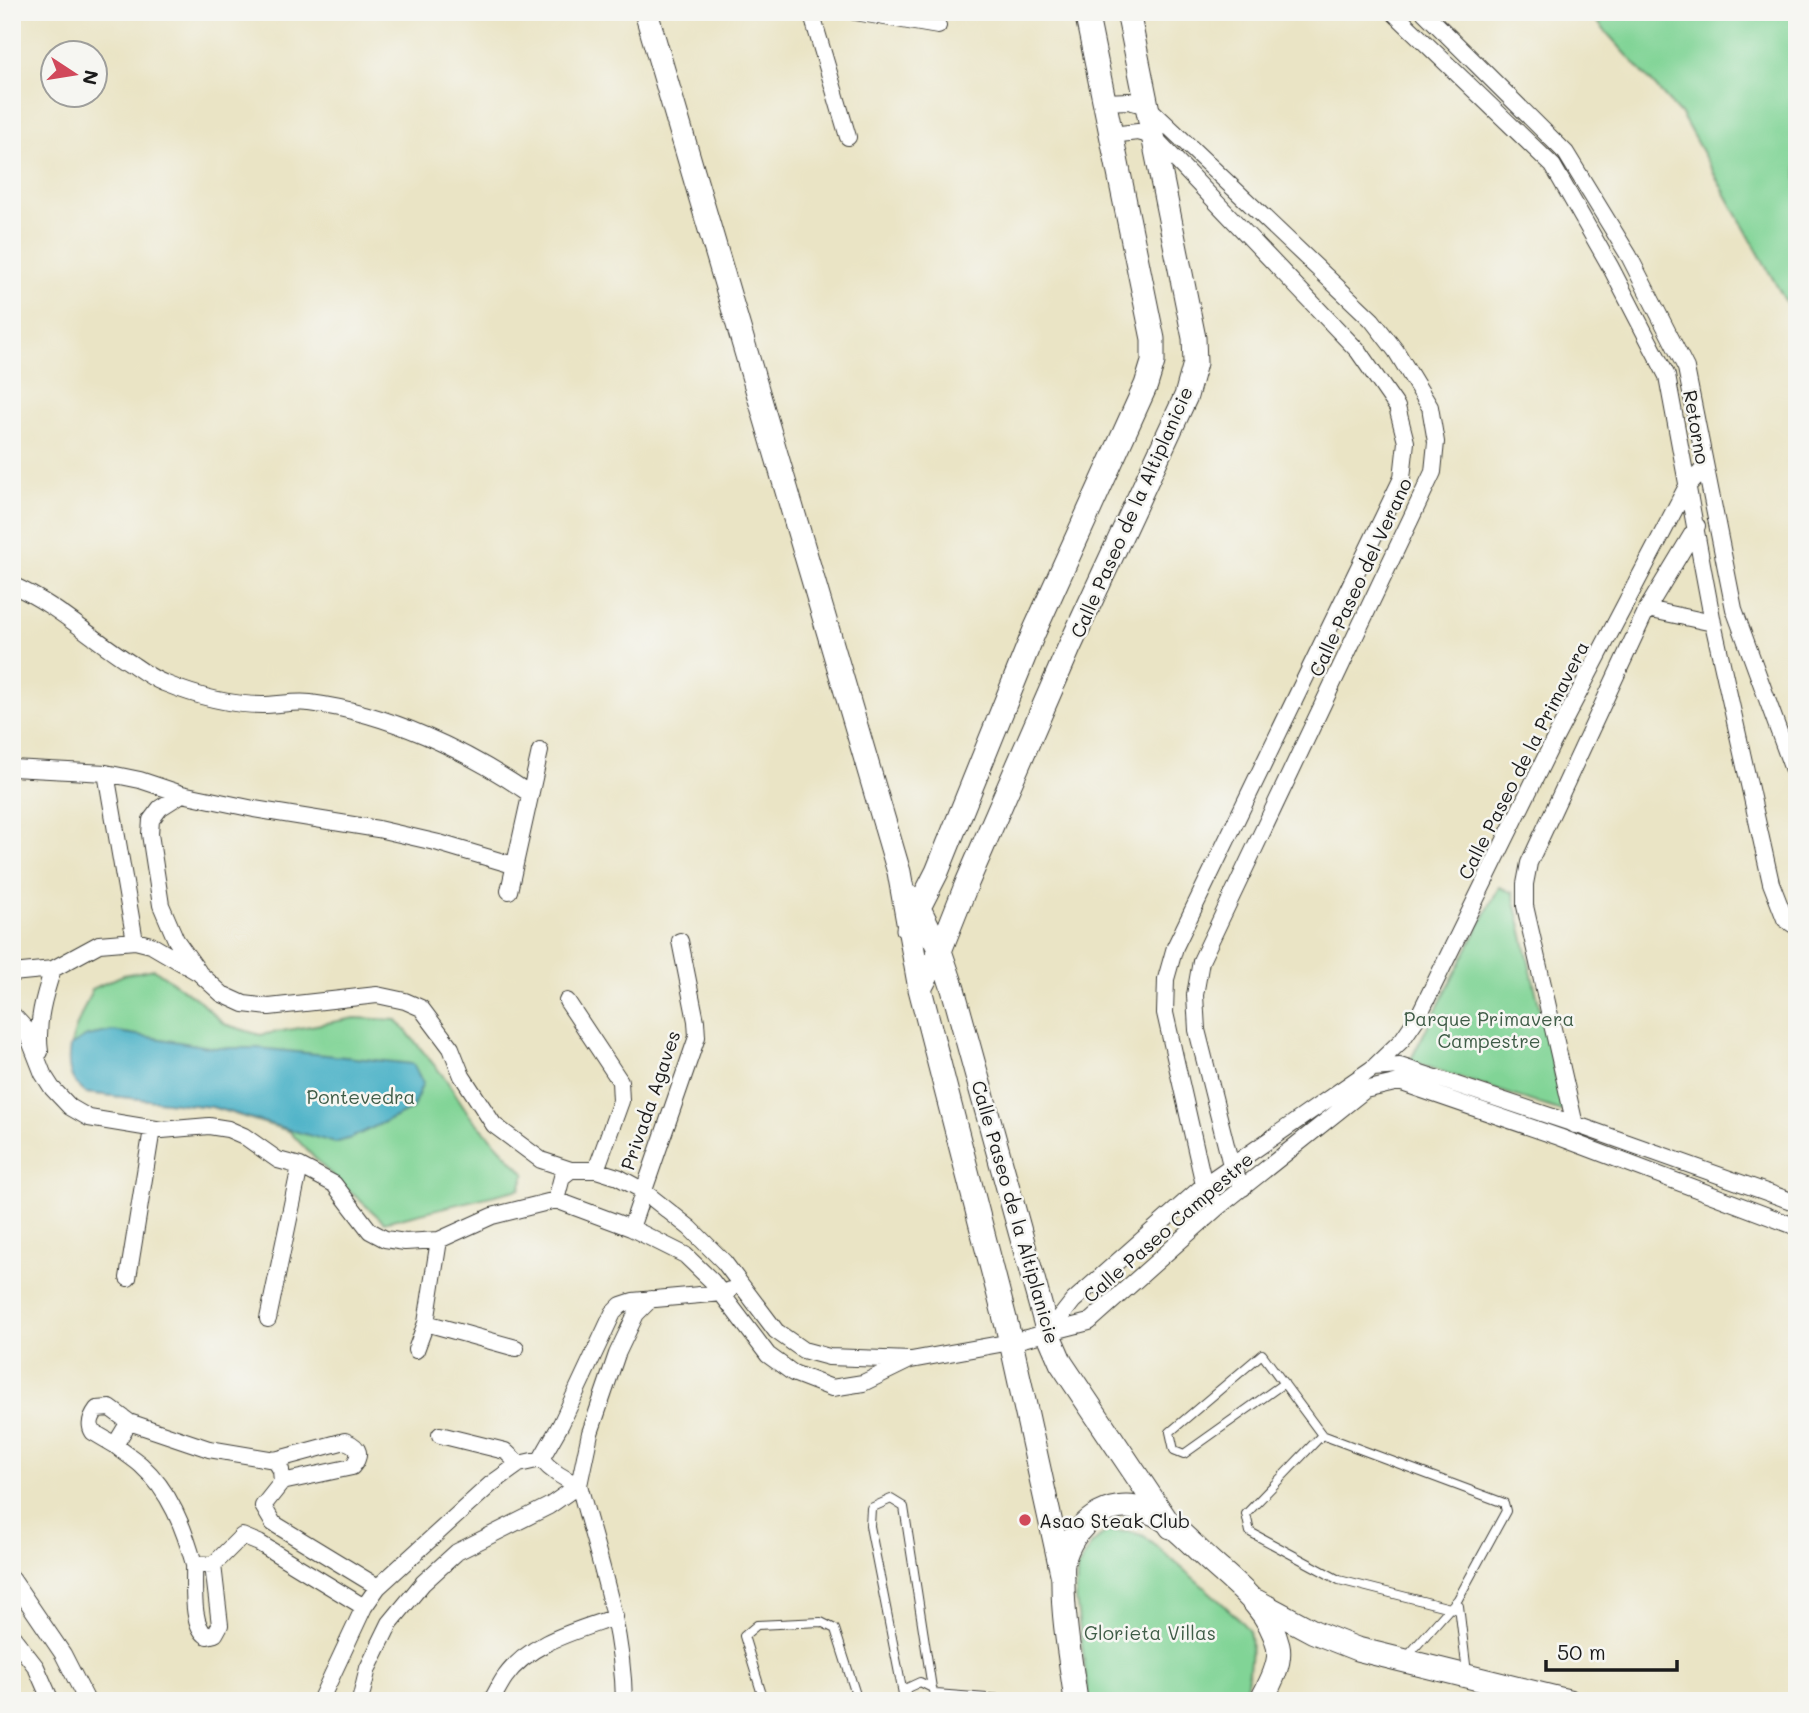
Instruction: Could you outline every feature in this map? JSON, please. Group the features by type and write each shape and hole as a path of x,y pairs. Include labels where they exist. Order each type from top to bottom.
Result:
{"main road":[{"path":"646,12 899,872 908,929"},
{"name":"Calle Paseo de la Altiplanicie","path":"1063,1578 1011,1342 920,989 908,929 942,859 1034,632 1146,385 1153,362 1153,339 1086,12"},
{"name":"Calle Paseo de la Altiplanicie","path":"920,989 940,951 1069,648 1186,396 1195,363 1195,338 1128,12"},
{"path":"1034,632 1069,648"},
{"path":"899,872 920,907"},
{"name":"Calle Paseo de la Altiplanicie","path":"920,907 940,951 953,989 1048,1333 1060,1363 1171,1527"},
{"path":"1076,1701 1063,1605 1063,1565 1070,1543 1085,1522 1105,1511 1128,1507 1148,1511 1171,1527 1253,1600 1272,1626 1279,1649 1273,1676 1261,1701"},
{"path":"1253,1600 1314,1632 1357,1649 1568,1701"}],"street":[{"path":"811,12 848,136"},
{"path":"855,12 938,26"},
{"name":"Retorno","path":"1394,12 1553,166 1610,266 1667,376 1713,623 1771,883 1785,919 1797,928"},
{"path":"1424,12 1566,153 1629,256 1686,369 1734,609 1797,780"},
{"path":"1104,102 1129,101 1147,106"},
{"name":"Calle Paseo del Verano","path":"1147,106 1380,330 1430,407 1436,442 1433,472 1201,961 1195,995 1197,1030 1231,1165 1243,1188"},
{"path":"1111,135 1138,132 1153,136"},
{"name":"Calle Paseo del Verano","path":"1153,136 1358,351 1397,407 1406,442 1402,478 1175,947 1166,979 1165,1013 1204,1185 1216,1208"},
{"path":"1358,351 1380,330"},
{"name":"Calle Paseo de la Primavera","path":"1373,1068 1402,1040 1419,1015 1552,744 1686,488 1705,467"},
{"path":"1580,1146 1581,1126 1525,906 1529,863 1647,609 1694,529 1714,505"},
{"path":"12,585 34,595 105,648 160,682 214,701 260,705 309,703 372,718 435,740 489,766 530,794"},
{"path":"1647,609 1713,623"},
{"path":"1305,678 1330,688"},
{"path":"1552,744 1578,755"},
{"path":"509,891 540,751"},
{"path":"12,768 106,773 140,780 182,794 254,809 378,829 439,843 513,865"},
{"path":"106,773 135,941"},
{"path":"182,794 160,808 151,820 150,834 161,905 176,940 200,973 222,994 243,1004 269,1007 377,995 405,1001 421,1008 451,1048 462,1076 494,1125 541,1160 571,1170 596,1170 618,1177 642,1190"},
{"path":"1230,835 1256,846"},
{"path":"12,973 53,969 99,944 135,941 151,945 200,973"},
{"name":"Privada Agaves","path":"680,941 697,1037 631,1228 685,1255 722,1293 768,1355 793,1373 832,1388 863,1383 911,1360"},
{"path":"43,1073 37,1035 44,993 53,969"},
{"path":"567,1000 620,1081 622,1090 621,1101 596,1170"},
{"path":"12,1014 25,1028 52,1088 70,1107 89,1118 152,1129 209,1126 228,1129 244,1136 278,1160 300,1166 334,1184 370,1231 385,1239 405,1242 439,1240 492,1216 556,1200 631,1228"},
{"path":"1373,1068 1400,1066 1581,1126 1797,1203"},
{"name":"Calle Paseo Campestre","path":"1048,1333 1073,1301 1204,1185 1373,1068"},
{"name":"Calle Paseo Campestre","path":"1048,1333 1089,1322 1216,1208 1365,1090 1399,1082 1797,1227"},
{"path":"128,1279 152,1129"},
{"path":"268,1319 300,1166"},
{"path":"556,1200 562,1177 571,1170"},
{"name":"Privada Agaves","path":"642,1190 690,1228 724,1262 776,1331 803,1350 829,1357 911,1360 1048,1333"},
{"path":"415,1350 426,1322 439,1240"},
{"path":"320,1701 364,1607 378,1587 491,1484 519,1464 541,1459 561,1424 613,1313 621,1305 633,1300 722,1293 742,1284"},
{"path":"624,1701 615,1617 579,1485 590,1433 617,1354 636,1314 652,1299"},
{"path":"426,1322 516,1348"},
{"path":"213,1566 220,1625 215,1634 207,1636 200,1631 196,1622 194,1564 175,1510 158,1484 141,1465 115,1445 93,1433 90,1423 97,1409 110,1408 129,1422 209,1449 275,1460 345,1441 355,1445 358,1460 352,1467 282,1482 263,1506 273,1523 378,1587"},
{"path":"115,1445 129,1422"},
{"path":"440,1435 505,1451 519,1464"},
{"path":"541,1459 551,1471 579,1485"},
{"path":"275,1460 281,1470 282,1482"},
{"path":"360,1701 368,1668 390,1623 423,1583 457,1552 549,1506 579,1485"},
{"path":"213,1566 242,1536 259,1543 364,1607"},
{"path":"194,1564 213,1566"},
{"path":"12,1579 63,1654 87,1701"},
{"path":"491,1701 505,1676 523,1658 548,1641 615,1617"},
{"path":"12,1636 36,1667 51,1701"}],"lane":[{"path":"1284,1383 1184,1454 1174,1450 1170,1432 1262,1354 1284,1383 1322,1435 1504,1503 1506,1511 1458,1598 1455,1609 1468,1676"},
{"path":"1322,1435 1246,1514 1250,1532 1339,1580 1455,1609"},
{"path":"902,1697 870,1526 871,1508 891,1499 904,1507 935,1694"},
{"path":"1404,1660 1455,1609"},
{"path":"764,1701 744,1636 757,1625 821,1622 835,1629 858,1701"},
{"path":"902,1697 913,1684 920,1682 935,1694 1027,1701"}],"green space":[{"path":"1588,12 1797,12 1797,322 1682,116"},
{"name":"Parque Primavera Campestre","path":"1499,887 1513,893 1564,1112 1410,1061"},
{"name":"Pontevedra","path":"154,969 200,1001 224,1024 260,1035 355,1018 397,1020 445,1078 470,1116 525,1174 520,1189 384,1222 322,1166 289,1131 212,1107 86,1093 70,1070 69,1057 71,1043 92,989 123,975"},
{"name":"Glorieta Villas","path":"1107,1531 1131,1532 1144,1536 1218,1599 1244,1625 1249,1632 1250,1657 1246,1687 1240,1701 1089,1701 1076,1599 1077,1569 1091,1545"}],"water":[{"path":"113,1031 215,1048 258,1048 413,1064 423,1083 412,1109 335,1143 212,1107 86,1093 72,1078 70,1046 87,1036"}],"place":[{"name":"Asao Steak Club","path":"1025,1520"}]}
